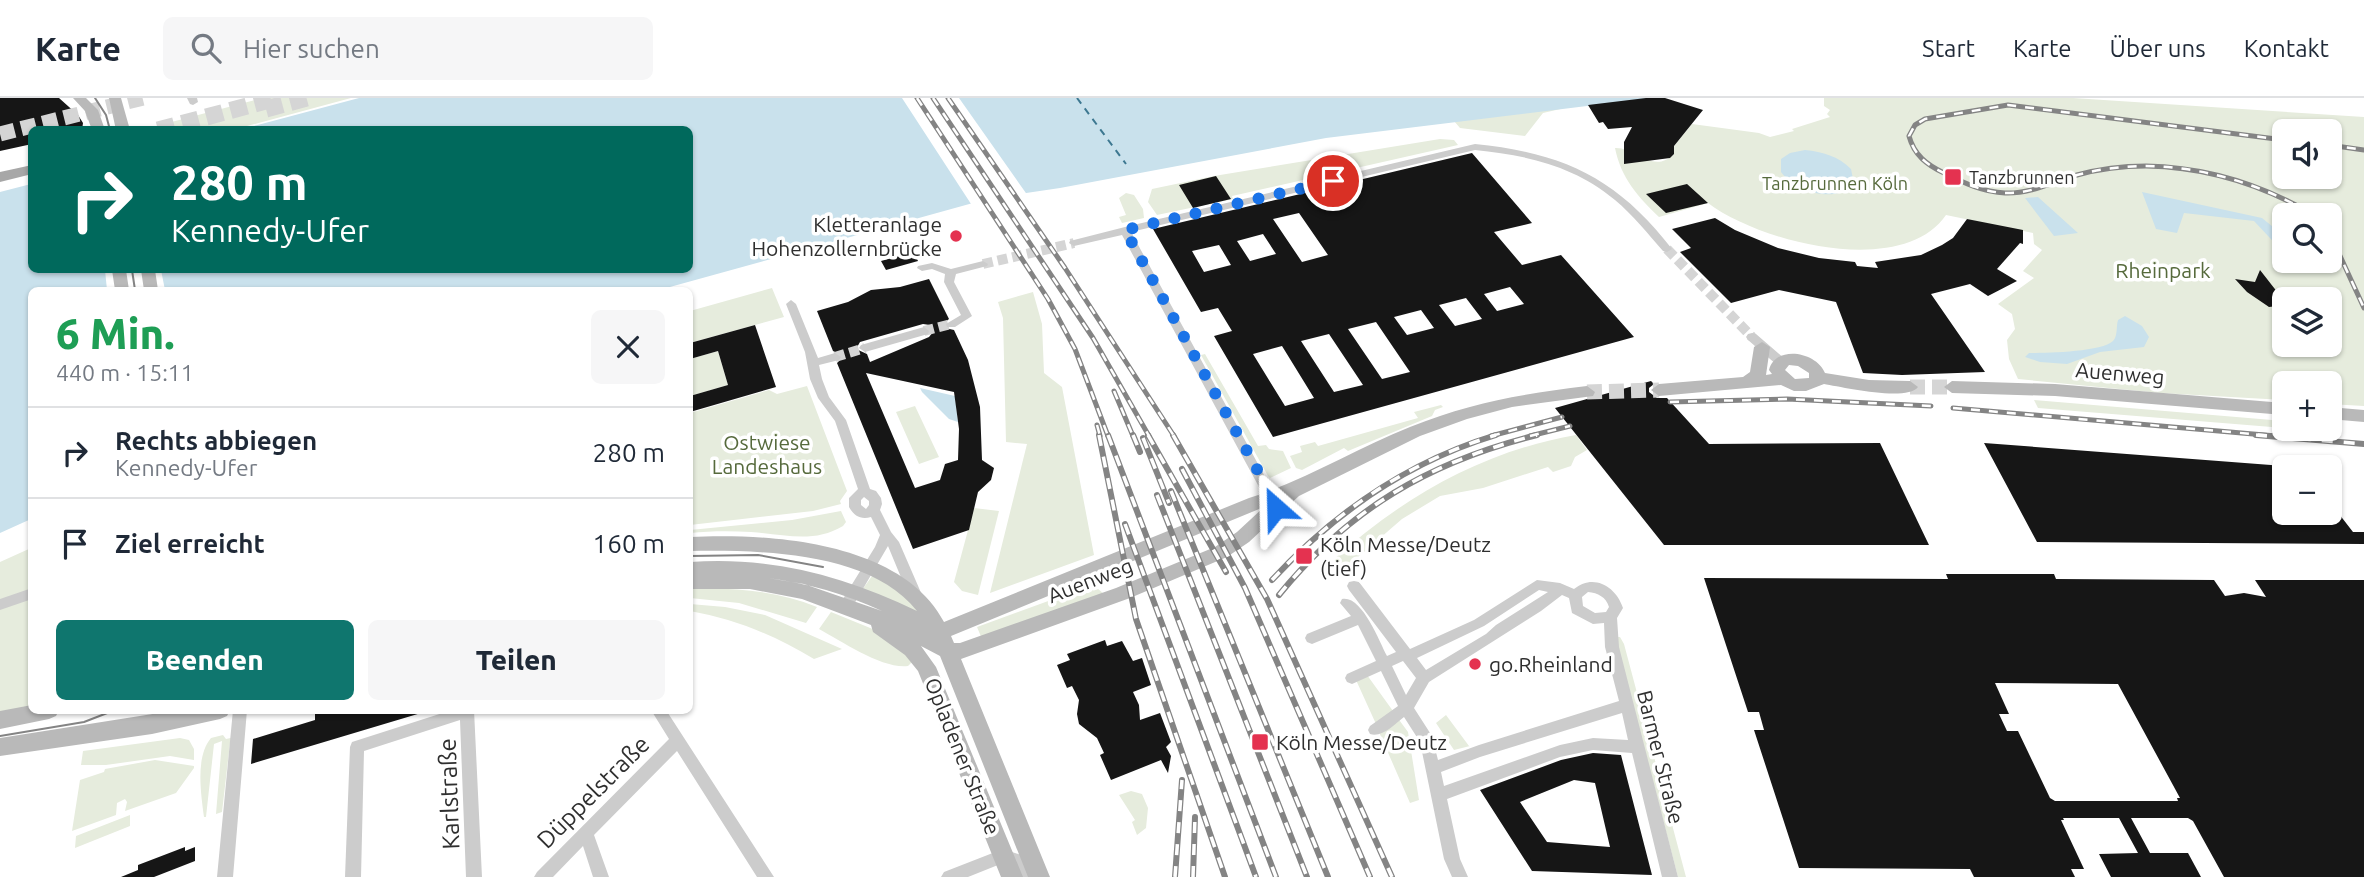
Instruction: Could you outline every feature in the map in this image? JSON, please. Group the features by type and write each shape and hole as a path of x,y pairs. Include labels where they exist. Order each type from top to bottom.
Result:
{"main road":[{"path":"0,168 28,161"},
{"path":"0,177 28,170"}],"street":[{"path":"79,98 91,110 97,126"},
{"path":"115,98 123,126"},
{"path":"123,126 128,112 127,98"},
{"path":"1074,243 1475,147 1526,153 1579,172 1620,199 1667,249"},
{"path":"1125,230 1273,502"},
{"path":"922,268 938,267 951,272 983,264"},
{"path":"951,272 949,282 967,316 951,324"},
{"path":"791,304 811,352 824,398 839,420 865,493"},
{"path":"865,348 924,331"},
{"path":"1757,342 1782,370 1802,386 1813,384 1818,377"},
{"path":"1743,384 1758,375 1757,342"},
{"path":"812,363 835,357"},
{"path":"1659,390 1743,384 1782,370 1791,359 1804,362 1817,372 1818,377"},
{"path":"1818,377 1852,384 1910,387"},
{"name":"Auenweg","path":"1952,387 2055,390 2272,408"},
{"name":"Auenweg","path":"940,642 1102,567 1225,516 1273,502 1371,451 1463,414 1512,401 1587,393"},
{"path":"2342,414 2364,416"},
{"path":"865,493 873,495 877,500 873,509 862,512 854,508 854,499 865,493"},
{"name":"Auenweg","path":"940,642 975,647 1114,596 1221,552 1243,537 1273,502"},
{"path":"873,509 886,535 893,542 915,595"},
{"path":"1225,516 1235,522 1243,537"},
{"path":"850,599 886,535"},
{"path":"693,544 756,544 832,557 867,568 897,582 915,595"},
{"path":"804,592 829,583 840,568 832,557"},
{"path":"1102,567 1100,583 1114,596"},
{"path":"693,569 764,569 829,583 870,617 888,620 940,642"},
{"path":"693,582 750,582 900,608 940,642"},
{"path":"1352,678 1476,624 1537,585 1560,587 1575,594"},
{"path":"1375,730 1406,708 1424,678 1508,622 1552,598 1560,587"},
{"name":"Barmer Straße","path":"1612,647 1593,619 1577,609 1575,594 1581,589 1590,587 1606,591 1615,602 1616,608 1610,617 1612,647 1670,877"},
{"path":"1424,678 1359,591 1348,604 1361,618 1406,708 1427,740 1452,859 1460,877"},
{"path":"0,605 28,594"},
{"name":"Opladener Straße","path":"915,595 929,613 1039,877"},
{"name":"Opladener Straße","path":"870,617 912,649 926,667 1012,877"},
{"path":"1593,619 1610,617"},
{"path":"1312,638 1361,618"},
{"path":"926,667 940,642"},
{"path":"1434,768 1479,751 1627,705"},
{"path":"0,720 29,714"},
{"path":"0,747 107,732 199,714"},
{"path":"225,877 240,714"},
{"path":"353,877 357,747 458,714"},
{"name":"Karlstraße","path":"467,714 474,877"},
{"path":"661,714 766,877"},
{"name":"Düppelstraße","path":"542,877 678,740"},
{"path":"1439,795 1560,751 1592,744 1637,747"},
{"path":"586,834 601,877"},
{"path":"949,877 1003,856 1016,860 1026,877"}],"green space":[{"path":"263,98 351,98 247,126 156,126"},
{"name":"Rheinpark","path":"1824,98 2073,98 2364,117 2364,406 2342,405 2342,371 2272,371 2272,399 2160,393 2018,379 2009,359 2007,340 2015,329 2012,314 1998,304 2034,278 2023,271 2042,250 2034,244 2033,233 1946,215 1925,234 1897,246 1865,250 1830,248 1794,241 1731,217 1708,203 1659,217 1631,186 1621,169 1615,148 1659,162 1674,154 1674,146 1692,124 1759,133 1770,137 1830,117 1827,114 1830,110 1824,106"},
{"path":"1569,107 1543,113 1525,136 1460,128 1454,121"},
{"path":"1440,139 1454,140 1458,145 1157,215 1148,202 1152,189 1214,176"},
{"path":"1126,193 1134,195 1143,209 1144,218 1122,223 1119,217 1126,215 1119,198"},
{"path":"772,288 784,317 693,342 693,310"},
{"path":"1033,292 1042,324 1044,373 1062,387 1094,555 990,593 1027,444 1006,442 1003,318 998,302"},
{"path":"718,351 728,385 693,395 693,358"},
{"path":"1205,354 1258,446 1266,445 1269,449 1283,451 1291,468 1270,478 1268,476 1201,355"},
{"name":"Ostwiese Landeshaus","path":"807,386 847,491 840,501 841,504 813,511 693,525 693,412 769,390 777,394"},
{"path":"2034,400 2272,420 2272,427 2038,408"},
{"path":"1441,405 1443,407 1435,410 1432,416 1348,451 1344,448 1302,470 1296,468 1290,456 1302,452 1300,446 1315,442 1318,446 1418,418 1414,412"},
{"path":"915,406 939,457 919,464 896,412"},
{"path":"1576,435 1587,450 1575,457 1571,466 1553,472 1548,467 1483,488 1440,496 1402,519 1342,571 1332,561 1386,517 1445,480 1508,453"},
{"path":"974,508 999,511 978,595 962,591 954,582"},
{"path":"841,511 846,522 832,532 809,536 736,531 693,533 693,530 792,520"},
{"path":"28,549 28,710 0,715 0,562"},
{"path":"872,576 897,588 924,616 862,590"},
{"path":"1096,576 1097,588 1104,594 982,639 977,627 1062,596"},
{"path":"693,589 755,591 817,607 806,623 739,603 693,598"},
{"path":"693,604 765,615 842,649 814,659 784,642 723,618 693,612"},
{"path":"831,612 880,632 914,660 908,666 887,663 863,654 819,629"},
{"path":"1615,637 1620,637 1624,644 1686,877 1678,877"},
{"path":"1367,675 1393,711 1376,724 1356,680"},
{"path":"1446,715 1470,746 1454,750 1436,723"},
{"path":"1397,717 1408,732 1419,800 1410,803 1379,732"},
{"path":"223,735 226,739 235,737 235,741 230,743 222,812 216,814 222,741 214,744 204,817 200,776 203,755 211,738"},
{"path":"180,738 189,740 194,749 194,760 170,756 106,765 81,765 83,751"},
{"path":"155,760 194,768 176,793 125,811 125,799 117,803 116,815 72,831 80,780 104,772 105,769"},
{"path":"1131,791 1142,794 1148,808 1146,828 1137,835 1132,822 1135,820 1119,795"},
{"path":"130,815 130,826 75,848 76,836"}],"water":[{"path":"359,98 1652,98 1326,138 1060,188 991,198 670,287 28,287 28,520 0,533 0,192 28,185 28,273 693,273 693,126 254,126"},
{"path":"1805,150 1824,153 1841,161 1851,169 1854,184 1846,190 1826,194 1805,190 1787,179 1781,172 1781,159 1790,153"},
{"path":"2142,192 2262,218 2272,226 2272,240 2254,221 2184,213 2177,233 2156,229"},
{"path":"2038,197 2078,233 2054,236 2025,198"},
{"path":"2125,316 2142,326 2149,337 2144,347 2100,352 2067,364 2040,362 2025,357 2029,353 2073,351 2107,345 2115,339 2118,320"},
{"path":"920,388 955,396 958,422 949,419"}],"pier":[{"path":"902,98 959,98 1028,196 973,207"},
{"path":"105,273 162,273 164,287 107,287"}],"building":[{"path":"0,98 59,98 83,123 83,126 28,126 28,145 0,151"},
{"path":"1665,98 1703,110 1674,146 1674,154 1670,158 1624,164 1624,142 1632,127 1608,129 1603,122 1599,123 1588,105"},
{"path":"1472,153 1532,223 1494,232 1522,265 1561,255 1634,337 1273,437 1214,336 1232,331 1218,308 1201,312 1153,229","holes":["1299,213 1328,255 1302,262 1273,219","1263,234 1276,254 1250,261 1237,241","1219,245 1231,265 1204,272 1192,251","1510,287 1524,304 1497,311 1484,294","1466,298 1482,319 1455,326 1439,305","1421,310 1434,328 1407,335 1394,317","1376,322 1410,372 1382,379 1348,329","1329,334 1363,385 1334,392 1301,341","1282,346 1314,398 1285,406 1253,354"]},
{"path":"1216,176 1231,199 1193,208 1179,185"},
{"path":"1687,184 1708,203 1666,213 1646,194"},
{"path":"1715,218 1735,230 1778,248 1819,258 1855,262 1857,266 1878,268 1875,262 1921,255 1942,245 1953,238 1967,219 2023,230 2023,244 2020,243 1997,269 2017,281 1988,296 1970,284 1931,294 1985,372 1902,375 1863,373 1836,302 1779,290 1731,303 1680,252 1691,248 1672,229"},
{"path":"914,252 918,261 886,270 881,261"},
{"path":"2260,270 2273,287 2272,307 2247,292 2235,279 2255,282"},
{"path":"929,279 949,319 944,323 945,328 954,330 968,360 980,407 982,460 994,468 991,480 978,492 969,530 913,549 837,363 844,356 833,351 817,311 848,302 871,290 900,287","holes":["923,324 930,325 933,332 929,337 870,362 867,354 856,349 860,342","866,373 954,392 959,429 958,460 945,464 940,480 915,488"]},
{"path":"755,325 776,387 693,411 693,395 728,385 718,351 693,358 693,342"},
{"path":"1651,381 1654,384 1649,388 1649,392 1657,398 1667,398 1709,444 1880,443 1929,545 1664,545 1555,408"},
{"path":"1984,443 2272,465 2272,525 2342,525 2342,518 2353,532 2364,532 2364,544 2037,542"},
{"path":"1946,574 2054,574 2056,579 2214,580 2225,596 2244,593 2266,597 2255,580 2364,580 2364,877 2224,877 2193,821 2188,818 2131,818 2150,853 2188,853 2201,877 2111,877 2099,854 2138,853 2119,818 2061,820 2084,869 2071,869 2075,877 1974,877 1970,869 1799,868 1754,730 1764,730 1759,712 1748,712 1704,578 1948,579","holes":["1995,683 2118,684 2180,798 2177,798 2178,801 2055,801 2050,798 2018,731 2007,731 1999,714 2009,714"]},
{"path":"1105,640 1107,646 1122,641 1133,661 1142,658 1151,685 1133,692 1139,705 1140,720 1160,713 1171,742 1166,747 1171,756 1168,773 1161,760 1111,780 1100,755 1104,753 1097,738 1079,724 1079,700 1072,686 1067,688 1057,665 1070,660 1067,654"},
{"path":"315,714 418,714 251,764 253,739 315,720"},
{"path":"1593,753 1621,755 1652,875 1532,871 1480,790 1561,760","holes":["1574,780 1595,783 1610,847 1547,842 1520,802"]},
{"path":"185,847 185,851 195,847 195,861 154,877 121,877 138,870 138,865"}],"ferry route":[{"path":"1077,98 1126,164"}],"tunnel":[{"path":"32,126 143,98"},
{"path":"173,126 277,98"},
{"path":"266,109 307,98"},
{"path":"0,134 28,127"},
{"path":"983,264 1074,243"},
{"path":"1667,249 1752,337"},
{"path":"924,331 951,324"},
{"path":"835,357 865,348"},
{"path":"1910,387 1952,387"},
{"path":"1587,392 1659,390"}],"tram line":[{"path":"95,98 106,115 109,126"},
{"path":"132,273 135,287"},
{"path":"693,556 758,555 823,567"},
{"path":"0,736 84,722 105,714"}],"railway":[{"path":"917,98 1048,299 1075,349 1108,436"},
{"path":"933,98 1093,338 1149,436"},
{"path":"948,98 1065,268 1174,436"},
{"path":"2272,138 2008,105 1925,119 1915,125 1909,136 1918,154 1932,167 1989,191 2024,192 2077,175 2111,168 2168,167 2233,180 2293,203"},
{"path":"2342,147 2364,150"},
{"path":"2342,260 2364,308"},
{"path":"1114,391 1133,436"},
{"path":"1670,402 1787,399 1931,406"},
{"path":"1953,408 2272,436"},
{"path":"1491,436 1562,417"},
{"path":"1097,425 1100,436"},
{"path":"1530,436 1570,426"},
{"path":"1099,435 1136,619 1225,877"},
{"path":"1108,435 1276,877"},
{"path":"1133,435 1140,452"},
{"path":"1148,435 1226,572"},
{"path":"1173,435 1267,599 1392,877"},
{"path":"1272,580 1321,532 1374,492 1432,459 1496,435"},
{"path":"1279,595 1334,538 1394,493 1461,459 1537,435"},
{"path":"2256,435 2364,444"},
{"path":"1143,438 1169,503"},
{"path":"1182,469 1245,588 1370,877"},
{"path":"1171,491 1328,877"},
{"path":"1157,495 1307,877"},
{"path":"1125,524 1256,877"},
{"path":"1175,877 1182,780"},
{"path":"1193,877 1195,817"}],"place":[{"name":"Tanzbrunnen","path":"1953,177"},
{"name":"Kletteranlage Hohenzollernbrücke","path":"956,236"},
{"name":"Köln Messe/Deutz (tief)","path":"1304,556"},
{"name":"go.Rheinland","path":"1475,664"},
{"name":"Köln Messe/Deutz","path":"1260,742"}],"route":[{"path":"1276,508 1125,230 1333,181"}],"park label":[{"name":"Tanzbrunnen Köln","path":"1835,183"}]}
